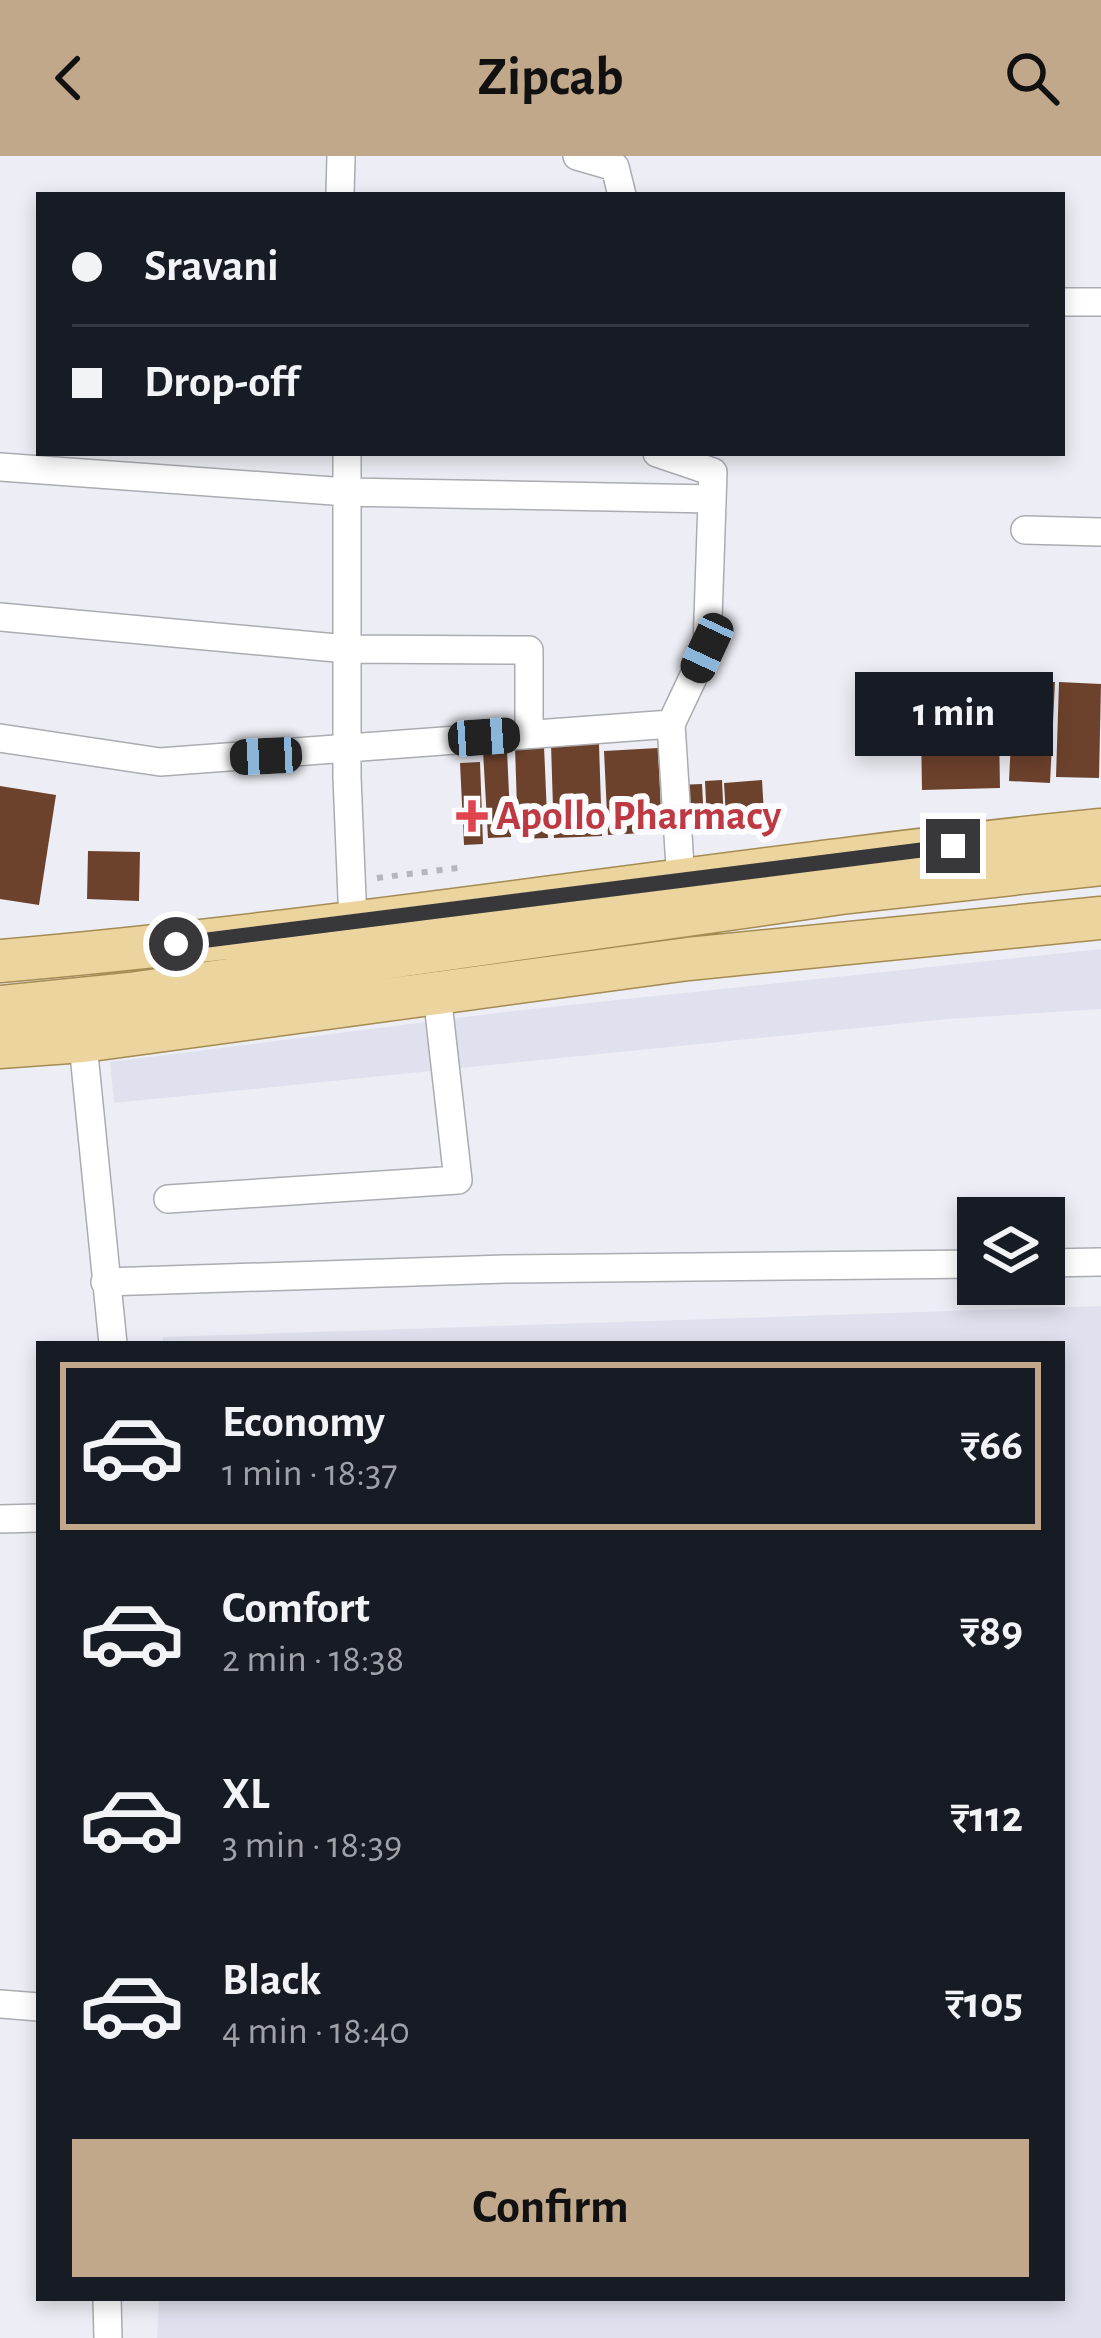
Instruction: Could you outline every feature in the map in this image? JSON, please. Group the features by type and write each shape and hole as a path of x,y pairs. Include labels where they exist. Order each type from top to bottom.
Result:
{"main road":[{"path":"0,961 353,923 1101,830"},
{"path":"0,1047 80,1020 841,892 1101,864"},
{"path":"841,892 850,941"},
{"path":"0,1007 80,1020 437,994 850,941 1101,918"}],"street":[{"path":"340,192 341,156"},
{"path":"577,156 615,167 621,192"},
{"path":"1065,302 1101,302"},
{"path":"347,456 347,747 353,923"},
{"path":"668,456 713,472 707,648 671,724 681,881"},
{"path":"0,467 347,492 712,499"},
{"path":"1025,530 1101,532"},
{"path":"0,617 347,649 529,650 530,734"},
{"path":"0,737 160,762 671,724"},
{"path":"73,955 113,1341"},
{"path":"168,1199 458,1180 437,994"},
{"path":"1065,1263 1101,1262"},
{"path":"105,1282 505,1270 957,1264"},
{"path":"0,1519 36,1518"},
{"path":"0,2004 36,2007"},
{"path":"107,2301 107,2338"}],"shaded area":[{"path":"1101,949 1101,1009 948,1019 114,1103 110,1062 513,1011"},
{"path":"1101,1306 1101,2338 157,2338 159,2301 1065,2301 1065,1341 163,1341 163,1337"}],"building":[{"path":"1014,681 1055,682 1050,783 1009,781"},
{"path":"1059,682 1101,684 1099,778 1056,777"},
{"path":"999,730 1000,788 922,790 921,732"},
{"path":"599,744 602,836 554,838 551,745"},
{"path":"544,746 548,838 518,839 515,747"},
{"path":"658,748 662,832 608,835 604,751"},
{"path":"507,750 511,837 488,838 483,751"},
{"path":"480,762 483,844 464,845 460,763"},
{"path":"722,780 724,822 707,823 705,781"},
{"path":"762,780 764,814 726,817 724,783"},
{"path":"702,784 704,823 680,824 677,785"},
{"path":"0,786 56,795 39,905 0,899"},
{"path":"88,851 140,852 139,901 87,899"}],"place":[{"name":"Apollo Pharmacy","path":"472,816"}],"route":[{"path":"176,944 953,846"}]}
